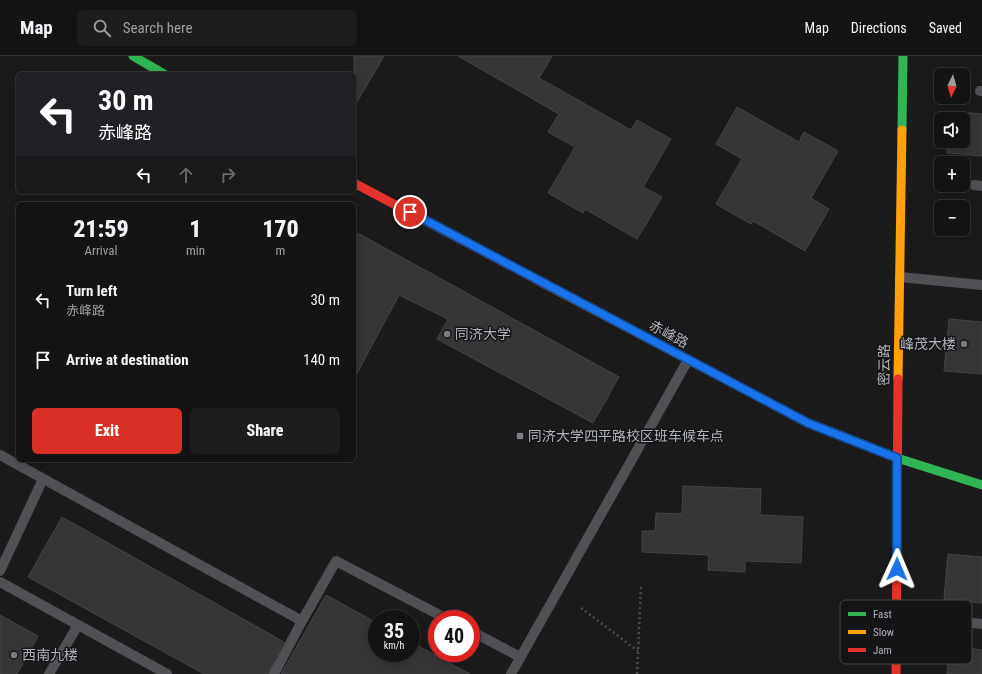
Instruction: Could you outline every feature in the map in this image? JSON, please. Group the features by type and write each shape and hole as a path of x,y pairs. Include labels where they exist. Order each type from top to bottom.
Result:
{"street":[{"path":"133,56 161,72"},
{"name":"密云路","path":"896,600 903,56"},
{"name":"赤峰路","path":"356,184 808,423 897,458 982,485"},
{"name":"密云路","path":"896,664 896,674"}],"lane":[{"path":"900,277 982,284"},
{"path":"511,674 688,360"},
{"path":"0,455 302,621"},
{"path":"0,571 43,479"},
{"path":"274,674 336,561 430,610"},
{"path":"0,582 167,674"},
{"path":"972,623 982,624"},
{"path":"49,674 78,625"},
{"path":"480,637 520,657"}],"path":[{"path":"637,674 641,586"},
{"path":"581,608 638,652"}],"building":[{"path":"354,56 384,56 356,104 356,72 354,72"},
{"path":"458,56 552,56 539,78 631,130 637,120 671,139 643,187 662,197 637,239 585,209 583,213 548,193 575,147 548,132 559,114"},
{"path":"737,107 799,142 804,132 838,151 811,198 829,209 805,251 753,221 751,224 716,204 742,159 716,144"},
{"path":"970,113 982,114 982,156 947,153 947,148 970,148"},
{"path":"356,232 619,377 593,423 437,339 448,319 399,295 356,375"},
{"name":"峰茂大楼","path":"949,319 982,322 982,374 944,371"},
{"path":"683,486 761,489 760,515 803,517 801,563 745,561 745,572 708,570 709,555 642,552 642,531 655,531 656,513 682,514"},
{"path":"62,517 284,642 268,674 204,674 28,577"},
{"path":"948,554 982,557 982,603 972,602 972,600 944,599"},
{"path":"326,595 368,618 368,662 420,662 420,647 428,651 428,662 448,662 470,674 281,674"},
{"name":"西南九楼","path":"0,615 38,636 17,674 0,674"},
{"path":"972,649 982,650 982,674 947,674 948,664 972,664"}],"traffic: fast":[{"path":"133,56 161,72"},
{"path":"902,130 903,56"},
{"path":"842,436 897,458 982,485"}],"traffic: slow":[{"path":"898,379 902,130"},
{"path":"543,283 808,423 842,436"}],"traffic: jam":[{"path":"356,184 543,283"},
{"path":"897,600 898,379"},
{"path":"896,664 896,674"}],"place":[{"name":"同济大学","path":"447,334"},
{"name":"峰茂大楼","path":"964,344"},
{"name":"同济大学四平路校区班车候车点","path":"520,436"},
{"name":"西南九楼","path":"14,655"}],"route":[{"path":"410,212 808,423 897,458 897,569"}]}
